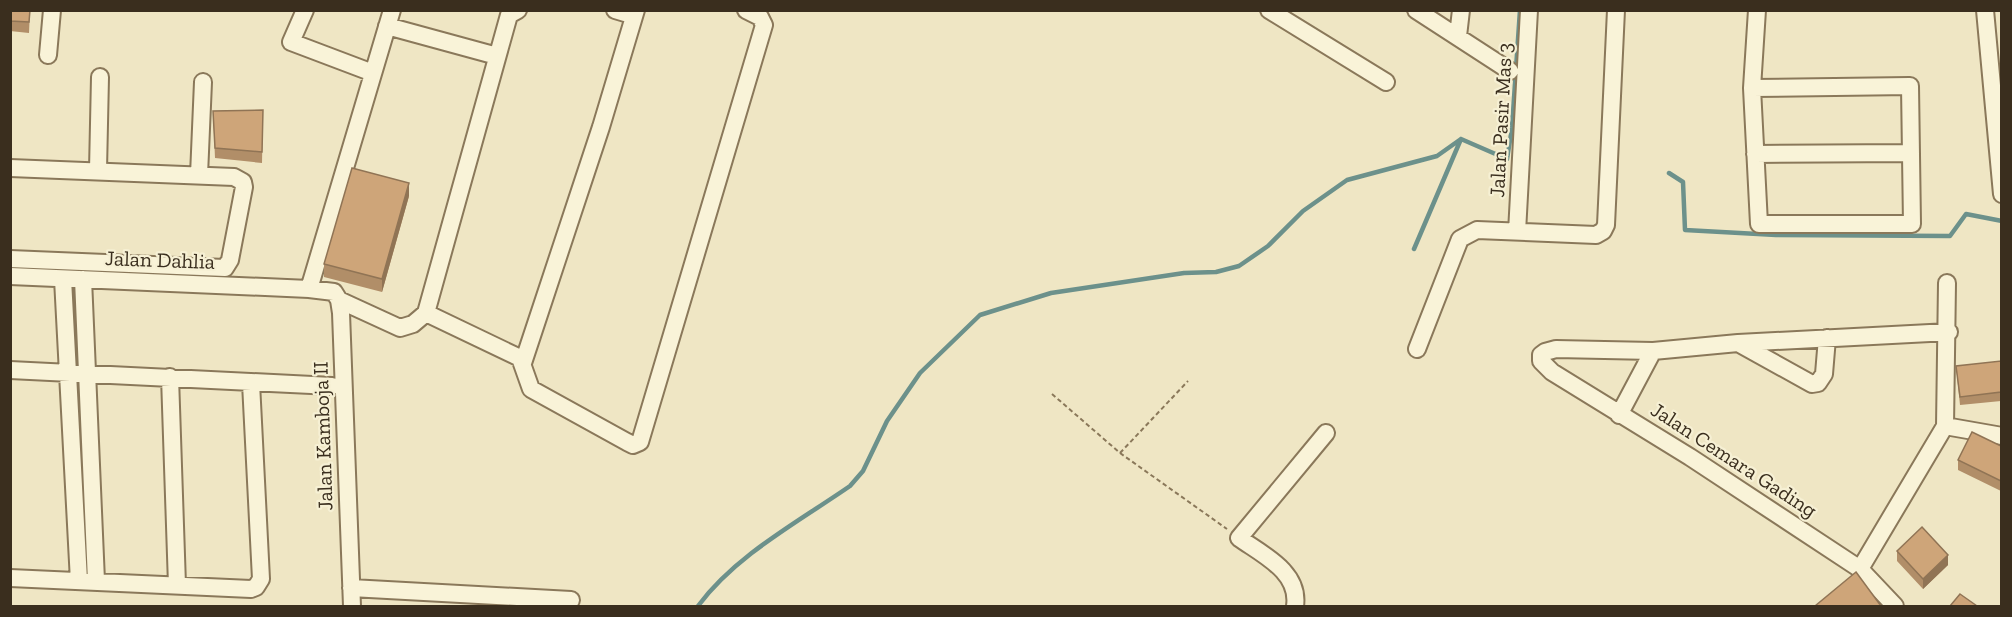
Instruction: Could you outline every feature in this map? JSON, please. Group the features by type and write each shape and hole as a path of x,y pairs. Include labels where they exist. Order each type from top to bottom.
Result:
{"street":[{"path":"48,55 52,10"},
{"path":"305,10 291,42 374,73"},
{"path":"497,57 390,18 309,289 334,292 339,300 400,328 413,324 426,313 509,15 518,10"},
{"path":"615,10 625,13 630,10"},
{"path":"523,363 636,10"},
{"path":"426,313 520,358 531,389 633,445 640,442 764,25 760,17 746,10"},
{"path":"1269,10 1386,82"},
{"path":"1416,10 1510,71"},
{"path":"1458,36 1461,10"},
{"name":"Jalan Pasir Mas 3","path":"1517,232 1529,10"},
{"path":"1417,349 1460,239 1477,230 1596,235 1605,228 1616,10"},
{"path":"1752,88 1910,86 1912,224 1759,224 1752,88 1756,10"},
{"path":"1985,10 2001,194"},
{"path":"98,170 100,77"},
{"path":"199,175 202,82"},
{"path":"1755,154 1911,153"},
{"path":"10,168 234,177 243,182 230,260 225,268 10,259"},
{"name":"Jalan Dahlia","path":"10,276 309,289"},
{"path":"63,279 67,372 88,581"},
{"path":"83,279 88,581"},
{"path":"1860,569 1945,426 1949,332 1947,283"},
{"name":"Jalan Kamboja II","path":"339,300 352,606"},
{"path":"1619,415 1653,351 1738,343 1949,332"},
{"path":"1738,343 1812,384 1818,383 1824,374 1827,338"},
{"name":"Jalan Cemara Gading","path":"1653,351 1550,350 1541,355 1541,361 1552,372 1690,457 1860,569 1895,606"},
{"path":"10,370 332,386"},
{"path":"170,377 177,585"},
{"path":"10,578 251,589 259,583 251,383"},
{"path":"1945,426 2001,436"},
{"path":"1295,606 1297,598 1292,581 1279,567 1239,538 1326,433"},
{"path":"351,588 571,600"}],"path":[{"path":"1120,453 1188,381"},
{"path":"1052,394 1120,453 1239,538"}],"building":[{"path":"10,10 30,10 29,22 10,21"},
{"path":"263,110 262,152 215,148 213,111"},
{"path":"352,168 409,183 382,279 324,264"},
{"path":"2001,361 2001,392 1960,397 1956,366"},
{"path":"1972,432 2001,446 2001,481 1958,460"},
{"path":"1922,527 1948,555 1923,579 1897,551"},
{"path":"1856,572 1881,606 1815,606"},
{"path":"1960,594 1977,606 1950,606"}],"waterway":[{"path":"698,606 713,588 749,555 850,486 863,471 887,421 920,373 980,315 1051,293 1184,273 1216,272 1239,266 1268,246 1303,211 1347,180 1437,156 1461,139 1507,159 1512,128 1520,10"},
{"path":"1414,249 1461,139"},
{"path":"1669,173 1683,182 1685,230 1776,235 1950,236 1966,214 2002,221"}]}
